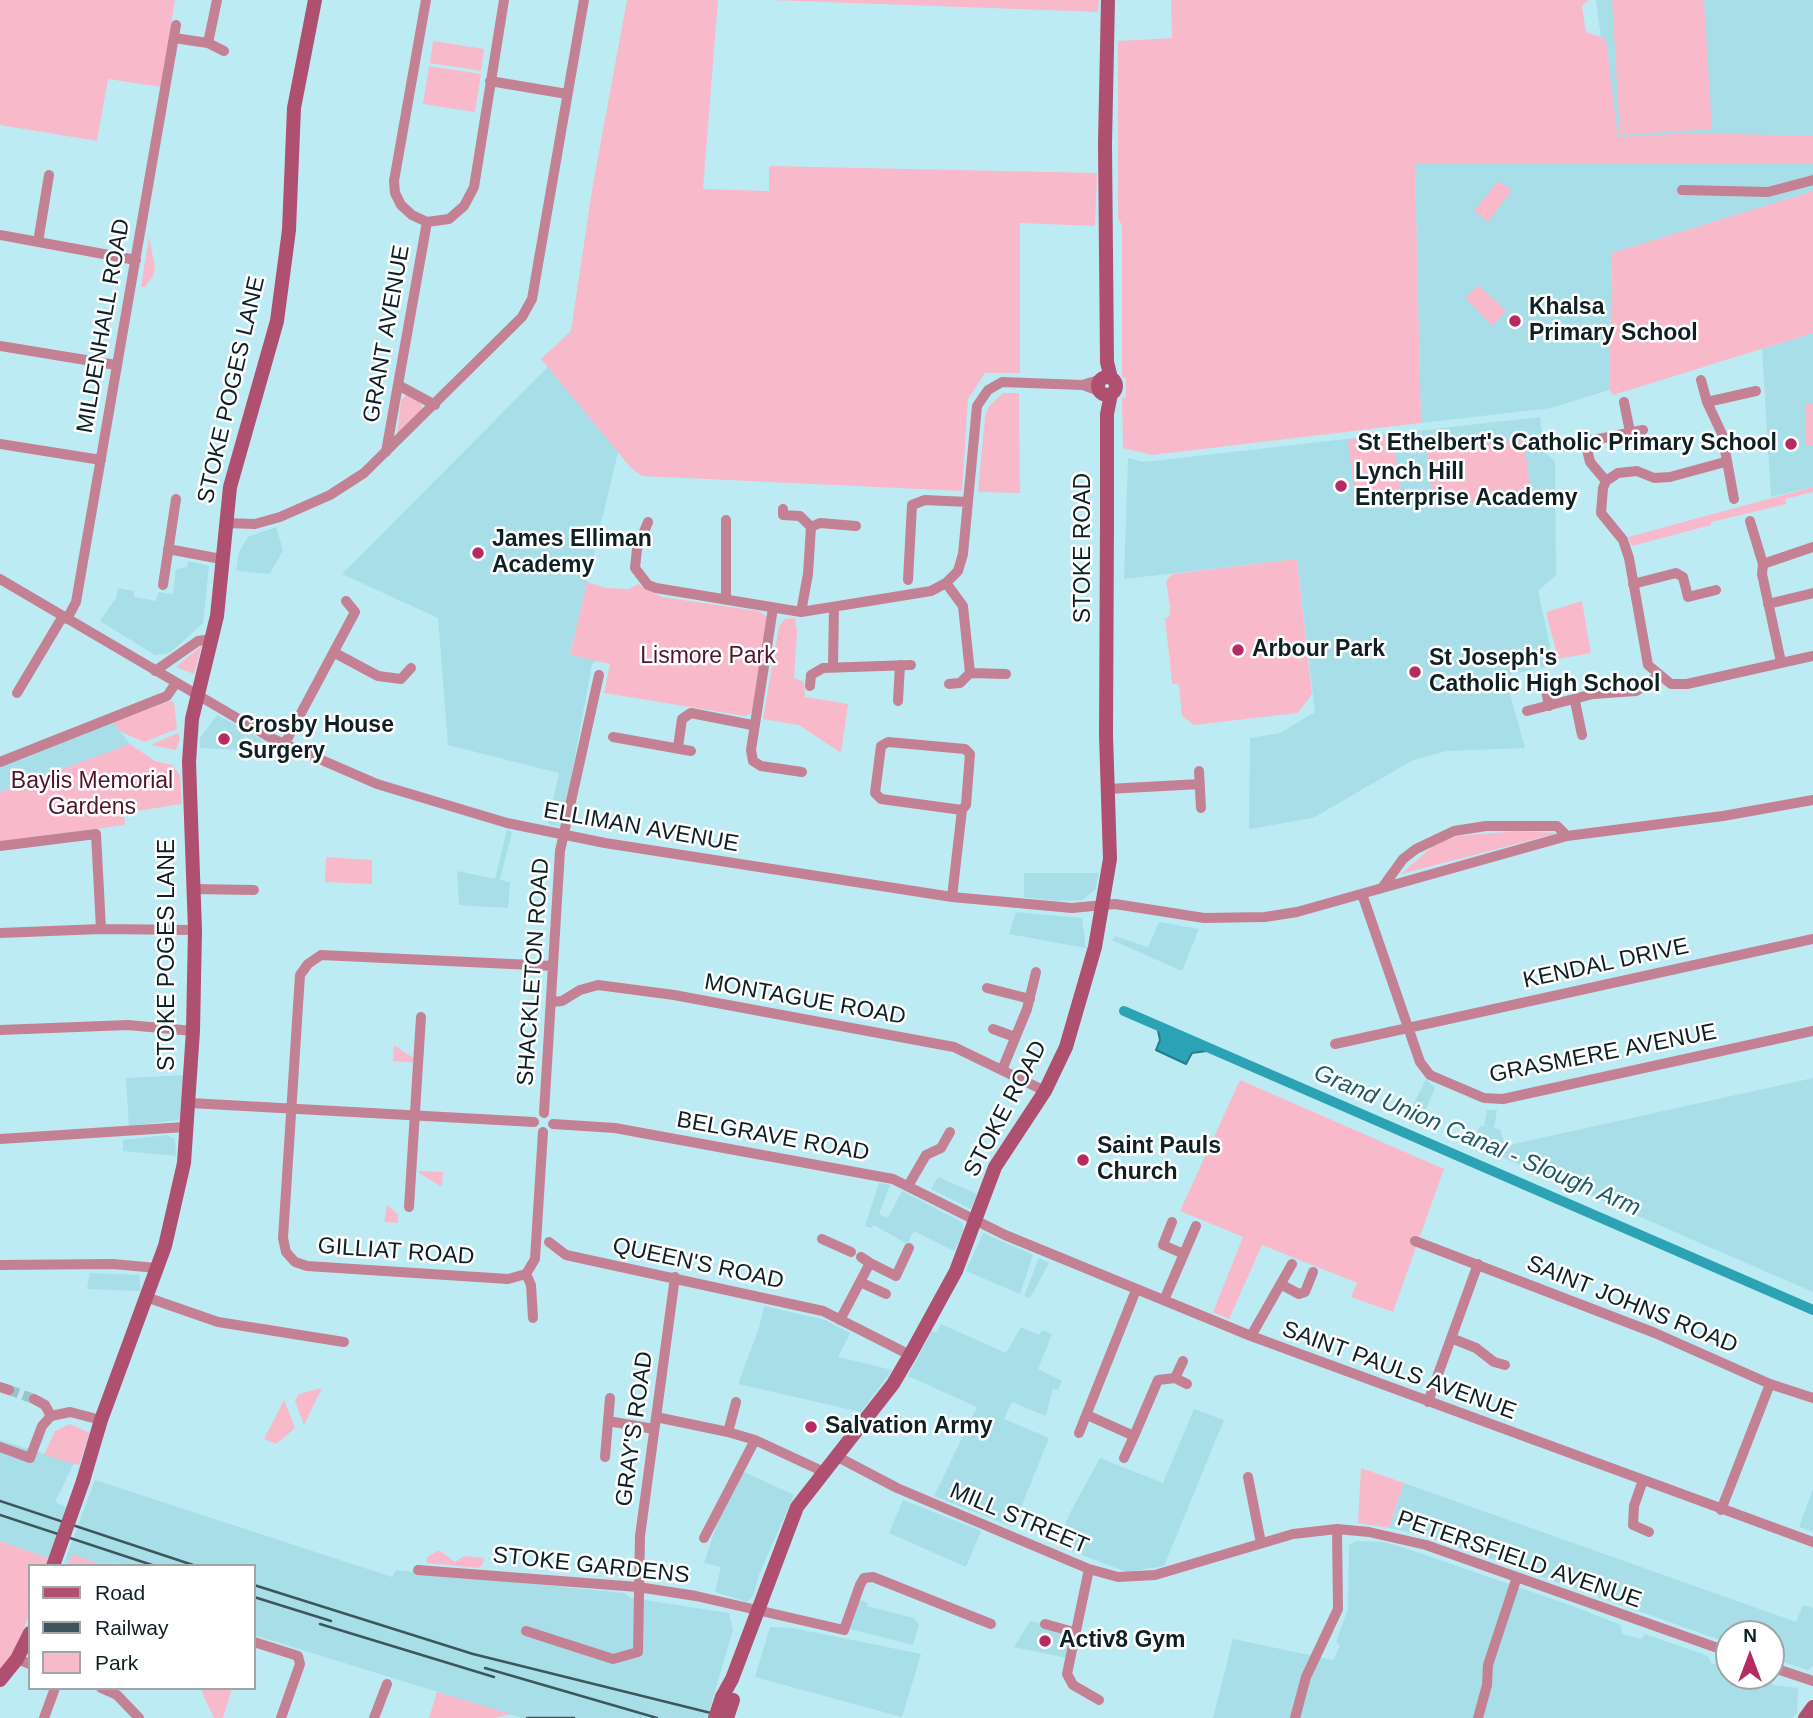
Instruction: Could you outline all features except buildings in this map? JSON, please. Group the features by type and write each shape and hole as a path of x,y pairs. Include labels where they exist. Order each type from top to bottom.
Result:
{"main road":[{"name":"STOKE POGES LANE","path":"54,1564 83,1481 100,1420 157,1268 173,1216 184,1163 190,1103 195,930 189,762 197,693 213,639 230,487 277,321 289,230 294,108 315,0"},
{"name":"STOKE ROAD","path":"727,1718 727,1699 732,1679 797,1507 893,1384 911,1355 956,1271 977,1221 995,1167 1045,1091 1066,1047 1104,905 1110,859 1107,414 1104,386 1108,362 1105,144 1108,0"},
{"path":"0,1680 23,1662 28,1641"},
{"name":"STOKE ROAD","path":"715,1718 727,1699"},
{"path":"1805,1718 1813,1707"}],"street":[{"path":"208,43 217,0"},
{"path":"426,0 394,181 395,193 401,205 412,215 427,222 449,219 464,206 474,187 504,0"},
{"path":"225,523 255,524 305,506 364,473 522,317 531,299 584,0"},
{"name":"MILDENHALL ROAD","path":"17,693 76,602 176,25"},
{"path":"174,38 208,43 224,51"},
{"path":"490,81 567,94"},
{"path":"38,242 49,175"},
{"path":"1682,190 1768,192 1813,180"},
{"name":"GRANT AVENUE","path":"385,453 427,222"},
{"path":"0,235 136,260"},
{"path":"0,346 116,365"},
{"path":"1701,380 1707,402 1722,434 1725,462 1734,499"},
{"path":"648,522 637,549 635,568 648,585 801,612 930,591 946,583 958,571 963,554 977,406 988,390 1002,382 1104,386"},
{"path":"398,385 435,405"},
{"path":"1707,402 1756,391"},
{"path":"1624,402 1630,432"},
{"path":"1560,447 1643,430"},
{"path":"1585,441 1590,462 1606,481"},
{"path":"0,444 101,460"},
{"path":"1725,462 1670,477 1654,478 1637,471 1618,473 1606,481 1600,498 1601,513 1623,540 1648,665 1658,676 1671,684 1687,684 1813,656"},
{"path":"163,585 171,511 176,499"},
{"path":"908,580 912,505 925,500 968,502"},
{"path":"783,509 783,515 800,516 811,527 808,574 801,612"},
{"path":"726,520 726,599"},
{"path":"1750,521 1763,564 1768,604 1781,662"},
{"path":"811,527 820,523 856,526"},
{"path":"1763,564 1813,547"},
{"path":"168,550 221,559"},
{"path":"1633,584 1676,573 1683,576 1688,597 1716,590"},
{"name":"ELLIMAN AVENUE","path":"0,579 284,744 421,799 563,834 699,860 952,897 1066,908 1104,905 1204,918 1265,917 1362,894 1567,836 1723,816 1813,800"},
{"path":"946,583 963,606 970,673"},
{"path":"1768,604 1813,593"},
{"path":"284,744 355,612 346,601"},
{"path":"773,608 759,707 752,725 751,750 753,761 761,765 802,772"},
{"path":"833,666 834,608"},
{"path":"155,671 198,641 213,639"},
{"path":"335,653 378,676 401,679 411,668"},
{"path":"810,686 811,675 833,666 905,665 898,701"},
{"path":"949,684 960,683 970,673 1006,674"},
{"name":"SHACKLETON ROAD","path":"544,1113 563,834 598,676"},
{"path":"1527,711 1575,701 1593,694 1636,691 1658,676"},
{"path":"1544,680 1549,706"},
{"path":"0,762 167,696 176,683"},
{"path":"1575,701 1582,735"},
{"path":"678,747 682,719 691,713 752,725"},
{"path":"613,737 691,751"},
{"path":"952,897 961,810 966,805 970,754 965,748 888,742 881,746 875,793 881,799 961,810"},
{"path":"1199,771 1201,808"},
{"path":"1108,789 1200,784"},
{"path":"1382,888 1404,859 1416,849 1454,831 1486,826 1558,826 1567,836"},
{"path":"0,846 96,834 101,929"},
{"path":"193,889 254,890"},
{"name":"GRASMERE AVENUE","path":"1362,894 1420,1062 1430,1075 1491,1100 1813,1031"},
{"path":"0,933 101,929 195,930"},
{"name":"KENDAL DRIVE","path":"1335,1044 1813,939"},
{"path":"291,1109 300,975 308,964 321,956 553,966"},
{"path":"1002,1070 1030,999 1037,972"},
{"name":"MONTAGUE ROAD","path":"552,1002 562,1001 580,990 598,985 614,985 947,1045 1045,1091"},
{"path":"987,988 1030,999"},
{"path":"410,1207 421,1017"},
{"path":"0,1030 128,1025 193,1031"},
{"path":"993,1029 1015,1037"},
{"path":"190,1103 534,1122 543,1132 535,1259 526,1274 531,1285 533,1318"},
{"name":"GILLIAT ROAD","path":"291,1109 283,1238 286,1252 295,1262 307,1266 508,1279 526,1274"},
{"path":"534,1122 538,1114 550,1115 553,1124 543,1132"},
{"name":"BELGRAVE ROAD","path":"553,1124 615,1128 880,1175 977,1221"},
{"path":"0,1139 186,1128"},
{"path":"908,1186 926,1155 941,1148 950,1132"},
{"name":"SAINT PAULS AVENUE","path":"977,1221 1251,1336 1813,1542"},
{"path":"1172,1222 1163,1245 1184,1255"},
{"path":"1164,1300 1196,1226"},
{"path":"822,1239 851,1252"},
{"name":"SAINT JOHNS ROAD","path":"1415,1241 1655,1333 1770,1384 1813,1398"},
{"name":"QUEEN'S ROAD","path":"549,1242 566,1255 823,1311 911,1355"},
{"path":"841,1320 860,1282 866,1260 895,1276 909,1248"},
{"path":"0,1265 113,1264 157,1268"},
{"path":"1251,1336 1292,1264"},
{"path":"1428,1402 1478,1264"},
{"path":"1282,1285 1299,1294 1305,1292 1313,1272"},
{"name":"GRAY'S ROAD","path":"526,1631 613,1660 638,1652 640,1535 675,1277"},
{"path":"860,1282 886,1294"},
{"path":"1079,1433 1136,1290"},
{"path":"146,1297 218,1322 344,1342"},
{"path":"1451,1338 1476,1348 1493,1366 1505,1365"},
{"path":"1175,1378 1183,1361"},
{"path":"1124,1458 1158,1380 1175,1378 1188,1384"},
{"path":"1721,1510 1770,1384"},
{"path":"605,1457 610,1398"},
{"path":"34,1399 45,1405 51,1416"},
{"path":"728,1432 736,1402"},
{"path":"0,1447 30,1458 41,1426 51,1416 70,1412 100,1420"},
{"path":"1087,1415 1134,1436"},
{"path":"656,1418 755,1440 824,1472"},
{"path":"608,1421 654,1429"},
{"path":"704,1538 755,1440"},
{"name":"MILL STREET","path":"836,1456 897,1488 1089,1569 1067,1674 1073,1685 1099,1700"},
{"path":"1248,1477 1261,1543"},
{"path":"1643,1480 1634,1506 1633,1525 1649,1532"},
{"path":"1295,1718 1306,1677 1338,1609 1337,1529"},
{"name":"PETERSFIELD AVENUE","path":"1089,1569 1118,1577 1155,1575 1293,1534 1337,1529 1369,1532 1406,1540 1715,1647"},
{"name":"STOKE GARDENS","path":"418,1570 638,1587 758,1609 844,1630 860,1585 864,1578 873,1577 991,1624"},
{"path":"1478,1718 1488,1685 1488,1665 1517,1577"},
{"path":"1045,1624 1074,1632"},
{"path":"256,1643 298,1656 300,1664 281,1718"},
{"path":"1785,1672 1813,1681"},
{"path":"374,1718 387,1684"},
{"path":"44,1718 54,1690"},
{"path":"119,1691 139,1718"}],"shaded area":[{"path":"1596,0 1813,0 1813,152 1615,145"},
{"name":"Khalsa Primary School","path":"1415,164 1813,164 1813,191 1612,253 1609,390 1551,408 1421,423"},
{"name":"St Ethelbert's Catholic Primary School","path":"1813,333 1813,487 1771,497 1762,349"},
{"name":"James Elliman Academy","path":"548,367 618,452 570,654 597,661 592,664 562,827 548,824 559,773 448,745 438,618 342,574"},
{"path":"1540,417 1544,451 1555,462 1556,575 1538,591 1554,664 1505,676 1525,748 1447,751 1413,760 1313,818 1249,829 1250,738 1280,733 1315,712 1297,559 1124,579 1128,458 1144,462"},
{"path":"276,527 283,550 270,574 236,571 239,552 248,537"},
{"path":"188,561 209,566 203,623 170,653 155,655 100,621 116,598 118,588 134,591 134,597 156,601 158,592 173,594 176,569 187,567"},
{"path":"217,715 281,752 200,748 200,738"},
{"path":"113,722 130,744 0,792 0,763"},
{"path":"507,830 512,832 500,880 510,882 508,908 459,905 457,871 495,879"},
{"path":"1024,873 1099,873 1095,890 1082,900 1056,901 1024,897"},
{"path":"1016,912 1082,918 1086,948 1009,934"},
{"path":"1159,922 1199,929 1182,971 1112,940 1115,936 1148,947"},
{"path":"186,1075 184,1114 178,1120 129,1126 126,1078"},
{"path":"1813,1078 1813,1292 1472,1144 1480,1126 1484,1126 1487,1110 1497,1110 1494,1128 1500,1129 1505,1146"},
{"path":"1426,1079 1435,1088 1421,1121 1408,1116"},
{"path":"167,1135 175,1139 176,1156 123,1151 123,1140"},
{"path":"938,1177 977,1194 971,1209 931,1189"},
{"path":"879,1183 890,1185 879,1214 888,1218 902,1191 962,1222 964,1230 954,1251 914,1231 907,1244 874,1225 872,1228 865,1226"},
{"path":"983,1233 1033,1255 1020,1294 966,1271"},
{"path":"1039,1258 1049,1263 1030,1298 1024,1296"},
{"path":"90,1273 139,1275 141,1291 87,1289"},
{"path":"764,1306 825,1320 850,1333 838,1357 892,1370 861,1412 738,1384 759,1328"},
{"path":"941,1324 1006,1353 1021,1327 1039,1335 1042,1330 1052,1334 1038,1369 1062,1381 1058,1390 1053,1388 1046,1416 1012,1402 1004,1419 1049,1438 1013,1527 934,1496 977,1407 908,1376 932,1331 936,1333"},
{"path":"1194,1409 1224,1420 1164,1566 1126,1572 1057,1545 1070,1513 1100,1458 1163,1483"},
{"path":"0,1440 74,1463 55,1502 68,1508 51,1559 0,1541"},
{"path":"742,1471 794,1495 759,1575 753,1596 747,1602 715,1592 721,1567 704,1563 720,1515"},
{"path":"95,1480 392,1577 396,1570 624,1593 631,1598 729,1613 733,1630 707,1718 522,1718 256,1636 256,1564 64,1563"},
{"path":"1404,1483 1796,1622 1803,1605 1813,1608 1813,1666 1808,1670 1785,1663 1785,1620 1715,1620 1715,1638 1426,1536 1389,1528"},
{"path":"1813,1489 1813,1532 1799,1527"},
{"path":"903,1500 981,1531 966,1567 889,1533"},
{"path":"1356,1541 1383,1542 1402,1547 1621,1625 1622,1634 1641,1639 1645,1634 1708,1656 1711,1663 1715,1664 1715,1690 1798,1688 1797,1713 1792,1718 1213,1718 1233,1639 1333,1660 1340,1646 1336,1642 1348,1609 1349,1545"},
{"path":"860,1600 868,1603 867,1606 913,1618 919,1624 913,1645 850,1629"},
{"path":"1030,1621 1073,1630 1067,1658 1014,1647"},
{"path":"770,1627 793,1628 921,1654 902,1717 755,1677"}],"green space":[{"path":"0,0 175,0 161,87 108,79 97,141 0,125"},
{"path":"627,0 718,0 703,189 769,191 769,166 1097,173 1095,226 1020,223 1020,373 985,373 968,399 962,491 642,476 631,468 541,359 571,331 592,190"},
{"path":"770,0 1099,0 1098,12"},
{"path":"1171,0 1589,0 1582,6 1586,32 1606,39 1618,137 1692,133 1813,136 1813,164 1415,164 1421,423 1152,455 1123,448 1122,398 1126,397 1126,378 1122,377 1122,225 1118,219 1118,41 1172,38"},
{"path":"1612,0 1704,0 1712,129 1620,135"},
{"path":"433,41 484,49 481,71 430,63"},
{"path":"429,66 481,74 475,112 423,104"},
{"path":"1498,181 1512,190 1488,222 1474,211"},
{"path":"1813,191 1813,333 1613,395 1609,390 1612,253"},
{"path":"149,237 155,267 153,276 145,287 141,287"},
{"path":"1478,285 1506,311 1492,326 1465,298"},
{"path":"1003,393 1019,393 1020,493 978,492 985,416 989,406"},
{"path":"406,395 420,400 423,409 397,436 401,400"},
{"path":"1805,404 1813,404 1813,446 1805,446"},
{"path":"1393,435 1400,490 1355,496 1348,440"},
{"path":"1524,440 1531,494 1433,506 1427,451"},
{"path":"1813,487 1813,492 1785,499 1787,504 1711,522 1711,525 1632,546 1628,537"},
{"name":"Arbour Park","path":"1297,559 1312,694 1298,713 1194,725 1182,716 1179,685 1172,683 1165,618 1169,617 1170,607 1166,581 1172,574"},
{"name":"Lismore Park","path":"587,582 606,588 629,589 638,584 662,597 758,611 766,616 768,620 752,713 745,716 604,693 610,664 570,655"},
{"path":"1582,601 1591,653 1558,659 1546,612"},
{"path":"795,618 797,632 794,678 804,682 805,697 848,704 841,753 799,725 763,719 779,626 785,619"},
{"path":"202,645 194,674 176,667"},
{"path":"170,701 174,702 177,729 144,742 121,732 113,722"},
{"path":"178,733 180,739 176,750 150,745"},
{"name":"Baylis Memorial Gardens","path":"130,744 155,761 172,765 180,775 182,804 124,813 125,825 0,842 0,792"},
{"path":"1517,831 1558,833 1401,874 1435,844 1457,836"},
{"path":"326,857 372,860 372,884 325,882"},
{"path":"394,1045 418,1061 418,1063 393,1061"},
{"path":"1240,1080 1444,1169 1393,1312 1351,1297 1357,1283 1262,1245 1229,1319 1213,1312 1243,1237 1180,1211"},
{"path":"443,1172 442,1187 419,1173"},
{"path":"387,1205 398,1214 398,1223 384,1222"},
{"path":"322,1388 304,1425 295,1401 299,1394"},
{"path":"284,1400 295,1428 276,1444 264,1439"},
{"path":"70,1424 90,1433 79,1465 44,1455 55,1431"},
{"path":"1361,1468 1404,1483 1389,1528 1358,1523"},
{"path":"0,1541 48,1558 46,1564 28,1564 28,1617 15,1653 0,1672"},
{"path":"439,1550 455,1562 464,1556 484,1558 482,1566 478,1568 427,1563 427,1557"},
{"path":"72,1554 100,1564 68,1564"},
{"path":"201,1690 230,1690 223,1718 214,1718"},
{"path":"437,1692 511,1714 495,1718 429,1718"}],"water":[{"path":"1157,1026 1214,1050 1192,1053 1186,1064 1156,1050 1160,1040"}],"waterway":[{"name":"Grand Union Canal - Slough Arm","path":"1124,1011 1813,1310"}],"tunnel":[{"path":"9,1390 34,1399"}],"railway":[{"path":"0,1501 190,1564"},
{"path":"0,1515 149,1564"},
{"path":"256,1586 473,1654 731,1718"},
{"path":"256,1598 331,1621"},
{"path":"320,1624 494,1677"},
{"path":"485,1668 657,1718"},
{"path":"527,1718 574,1718"}],"place":[{"name":"Khalsa Primary School","path":"1515,321"},
{"name":"St Ethelbert's Catholic Primary School","path":"1791,444"},
{"name":"Lynch Hill Enterprise Academy","path":"1341,486"},
{"name":"James Elliman Academy","path":"478,553"},
{"name":"Arbour Park","path":"1238,650"},
{"name":"St Joseph's Catholic High School","path":"1415,672"},
{"name":"Crosby House Surgery","path":"224,739"},
{"name":"Saint Pauls Church","path":"1083,1160"},
{"name":"Salvation Army","path":"811,1427"},
{"name":"Activ8 Gym","path":"1045,1641"}]}
